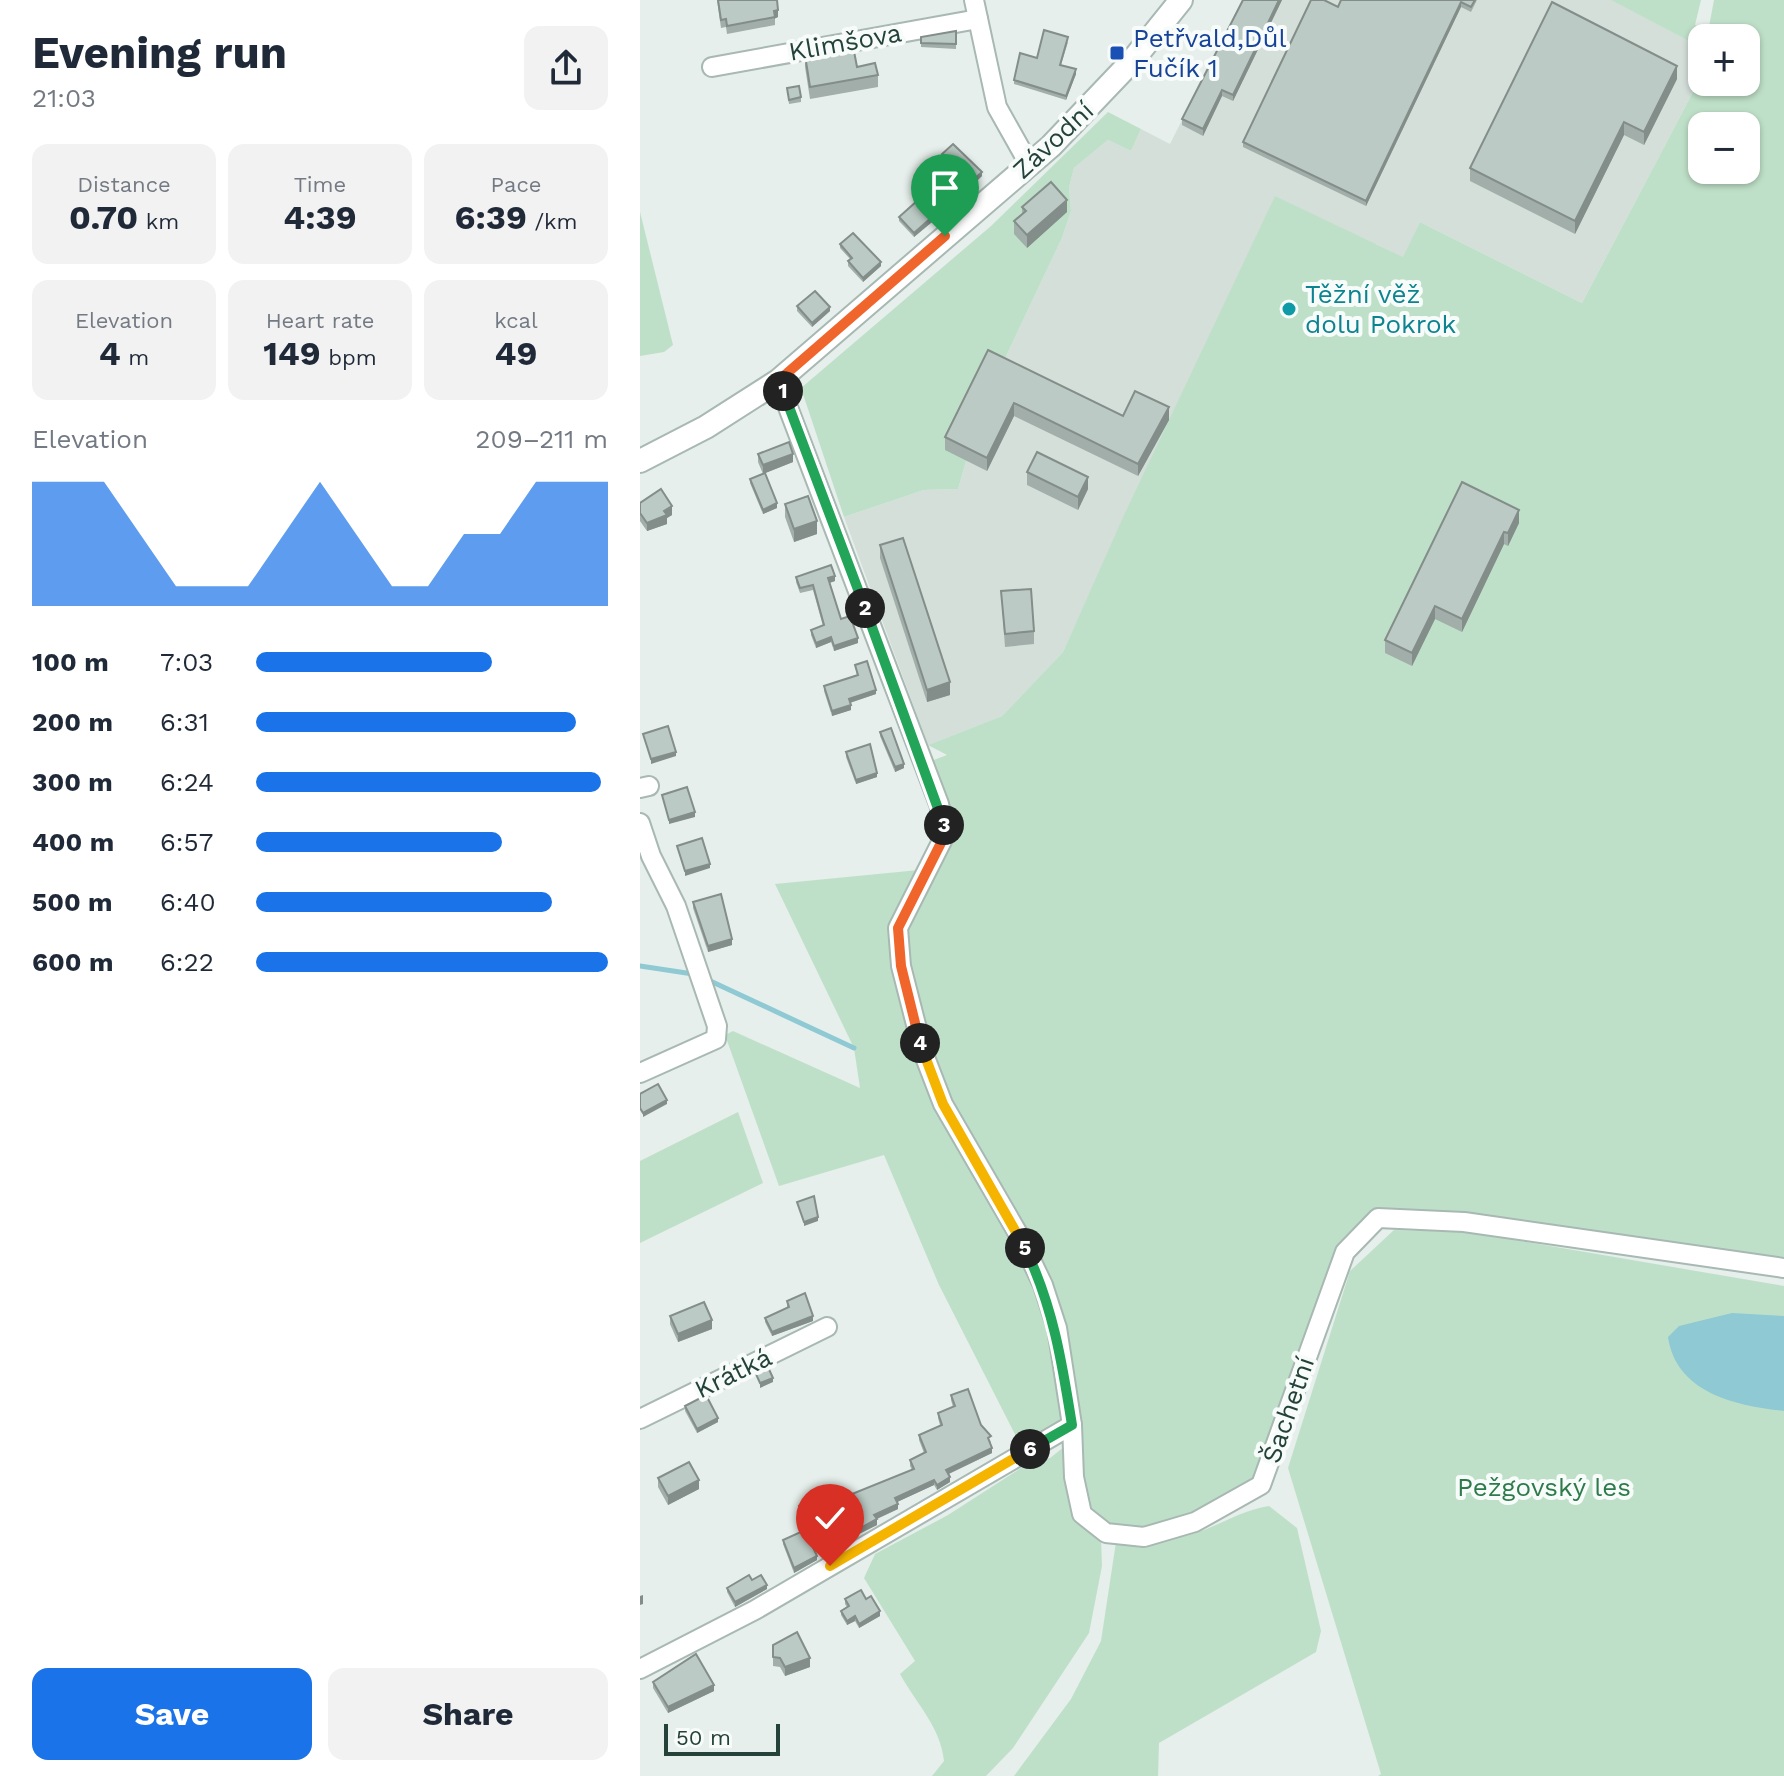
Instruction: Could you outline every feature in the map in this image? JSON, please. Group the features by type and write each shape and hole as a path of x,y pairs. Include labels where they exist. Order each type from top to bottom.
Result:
{"street":[{"name":"Závodní","path":"640,461 706,427 778,381 1084,113 1181,0"},
{"name":"Klimšova","path":"712,67 976,9 997,107 1029,164"},
{"name":"Šachetní","path":"778,381 939,804 946,833 898,928 901,966 923,1052 943,1104 1020,1237 1043,1285 1057,1328 1072,1425 1074,1477 1082,1514 1106,1533 1144,1537 1195,1522 1261,1485 1345,1252 1378,1218 1464,1222 1784,1268"},
{"path":"640,823 651,856 676,906 717,1026 716,1039 640,1073"},
{"name":"Krátká","path":"640,1419 827,1327"},
{"path":"640,1669 755,1610 1072,1425"}],"shaded area":[{"path":"1242,0 1612,0 1688,41 1688,96 1691,96 1582,303 1420,222 1404,258 1376,244 1164,431 1063,652 1002,716 928,745 844,517 924,490 958,489 981,409 1062,238 1071,211 1069,188 1074,168 1108,140 1131,151 1141,129 1170,144"}],"green space":[{"path":"1611,0 1701,0 1695,24 1688,24 1688,41"},
{"path":"1714,0 1784,0 1784,1268 1378,1218 1345,1252 1261,1485 1195,1522 1110,1534 1082,1514 1072,1425 1024,1452 939,1285 884,1155 779,1186 725,1035 733,1031 860,1088 854,1048 775,884 929,869 946,833 923,764 947,755 928,745 1002,716 1063,652 1124,515 1275,196 1403,257 1420,222 1582,303 1691,96 1760,96 1760,24 1710,24"},
{"path":"1108,112 1141,129 1131,151 1108,140 1074,168 1069,188 1071,211 1062,238 981,409 958,489 924,490 844,517 801,388 991,226"},
{"path":"640,212 673,345 664,352 640,356"},
{"path":"738,1112 763,1183 640,1243 640,1161"},
{"name":"Pežgovský les","path":"1394,1230 1468,1232 1784,1286 1784,1776 1378,1776 1381,1774 1288,1468 1350,1271"},
{"path":"1064,1447 1064,1476 1073,1518 1101,1538 1102,1566 1089,1633 1013,1748 986,1776 932,1776 944,1761 942,1749 933,1727 900,1674 915,1661 864,1578 875,1554 948,1515 1032,1461 1050,1458"},
{"path":"1269,1506 1297,1528 1321,1631 1316,1652 1159,1743 1158,1776 1014,1776 1071,1699 1101,1641 1116,1542 1149,1542 1182,1537"}],"water":[{"path":"1732,1313 1784,1316 1784,1411 1747,1405 1711,1393 1696,1384 1673,1356 1668,1337 1679,1326"}],"building":[{"path":"718,0 777,0 778,10 774,11 775,17 727,26 726,19 721,20"},
{"path":"1243,0 1279,0 1233,95 1222,90 1203,129 1182,119"},
{"path":"1311,0 1324,0 1338,7 1341,0 1475,0 1471,7 1461,2 1366,201 1243,142"},
{"path":"1552,2 1677,66 1644,132 1624,122 1575,221 1470,168"},
{"path":"1044,30 1068,37 1060,65 1076,69 1066,96 1014,80 1020,53 1037,58"},
{"path":"956,31 956,44 921,43 921,37"},
{"path":"853,46 857,67 875,63 878,75 810,87 805,55"},
{"path":"799,86 801,97 789,100 787,88"},
{"path":"953,144 982,172 964,188 950,172 954,168 942,154"},
{"path":"1051,182 1067,200 1027,235 1014,221 1026,211 1022,207"},
{"path":"917,201 932,217 914,233 899,217"},
{"path":"853,233 881,262 863,278 848,261 852,258 840,244"},
{"path":"815,291 830,307 812,323 797,306"},
{"path":"988,350 1123,416 1135,391 1169,407 1138,464 1014,403 987,458 945,437"},
{"path":"789,442 793,454 763,465 758,454"},
{"path":"1037,452 1088,477 1078,497 1027,472"},
{"path":"765,473 777,503 763,510 750,479"},
{"path":"1462,482 1519,510 1508,533 1504,532 1462,619 1435,606 1412,653 1385,640"},
{"path":"661,489 672,506 664,511 667,515 647,523 640,513 640,503"},
{"path":"808,496 817,521 794,529 785,504"},
{"path":"903,538 950,682 927,690 880,545"},
{"path":"831,565 835,576 828,578 841,619 850,616 858,638 834,646 831,637 816,643 811,630 824,625 813,585 800,588 796,577"},
{"path":"1031,589 1034,631 1005,634 1001,591"},
{"path":"867,661 876,690 849,699 851,705 832,711 824,686 858,675 855,665"},
{"path":"668,726 676,752 651,759 643,734"},
{"path":"891,728 904,764 895,767 880,732"},
{"path":"870,744 877,773 856,780 846,752"},
{"path":"687,787 695,812 669,820 662,795"},
{"path":"702,838 710,864 685,871 677,846"},
{"path":"721,894 732,939 708,946 693,902"},
{"path":"658,1084 667,1100 643,1113 640,1094"},
{"path":"814,1196 818,1217 804,1222 797,1202"},
{"path":"805,1293 813,1316 772,1332 765,1318 789,1307 787,1301"},
{"path":"704,1302 712,1320 678,1334 670,1316"},
{"path":"767,1365 773,1378 760,1383 755,1372"},
{"path":"968,1389 981,1425 991,1436 988,1438 992,1448 946,1470 950,1477 937,1485 934,1480 895,1498 898,1504 874,1515 877,1519 857,1530 842,1498 914,1469 910,1460 926,1452 919,1435 942,1425 938,1413 955,1406 951,1395"},
{"path":"706,1395 718,1418 697,1429 685,1406"},
{"path":"689,1462 699,1480 668,1496 658,1478"},
{"path":"821,1496 826,1510 805,1519 799,1506"},
{"path":"805,1530 817,1556 794,1568 783,1540"},
{"path":"749,1575 752,1580 761,1575 767,1585 735,1602 727,1588"},
{"path":"861,1590 866,1599 871,1596 880,1611 859,1624 855,1616 847,1621 841,1611 849,1606 845,1599"},
{"path":"797,1632 810,1658 785,1667 780,1658 773,1657 773,1645"},
{"path":"696,1654 714,1685 668,1707 653,1682"}],"waterway":[{"path":"640,966 693,974"},
{"path":"706,979 854,1048"}],"place":[{"name":"Petřvald,Důl Fučík 1","path":"1117,53"},
{"name":"Těžní věž dolu Pokrok","path":"1289,309"}],"route":[{"path":"830,1566 1072,1425 1057,1328 1043,1285 1020,1237 943,1104 923,1052 901,966 898,928 946,833 939,804 778,381 945,236"}]}
